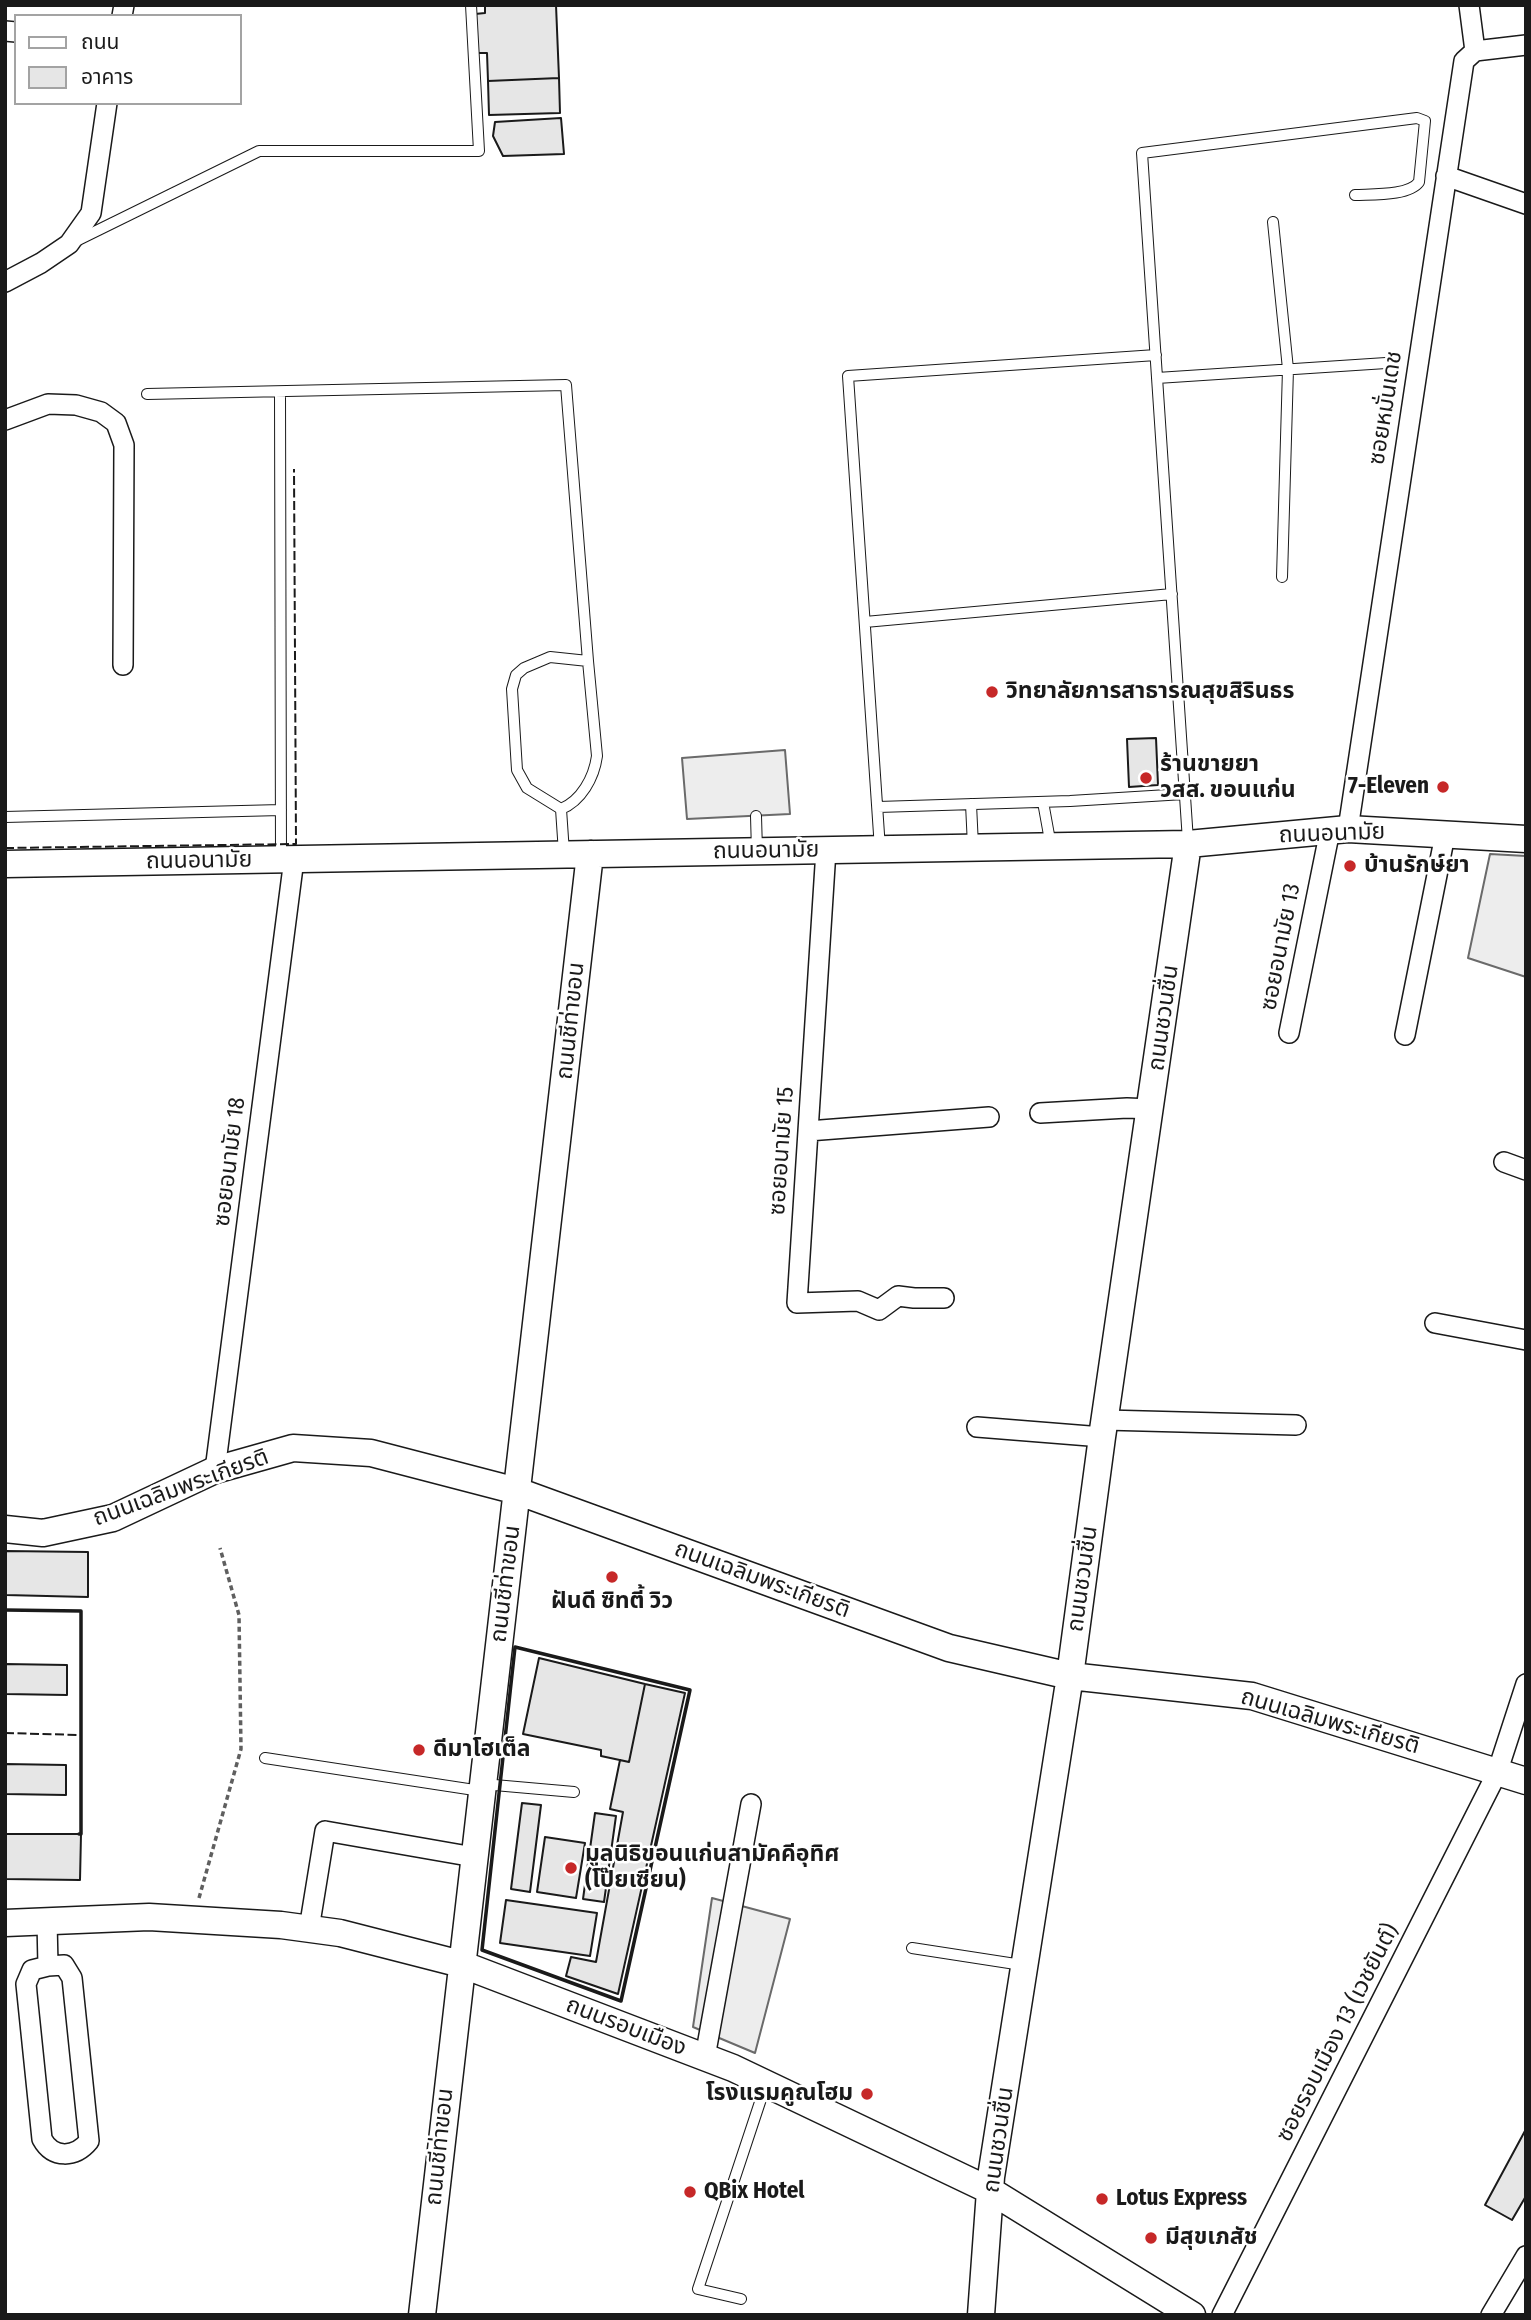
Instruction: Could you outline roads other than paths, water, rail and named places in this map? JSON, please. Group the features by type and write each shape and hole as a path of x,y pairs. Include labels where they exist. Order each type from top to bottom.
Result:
{"street":[{"path":"1469,5 1475,51 1526,45"},
{"name":"ซอยหมั่นเดช","path":"1339,830 1464,61 1475,51"},
{"path":"5,282 69,244 90,213 107,105"},
{"path":"1446,176 1526,204"},
{"path":"5,420 48,404 76,405 101,412 116,423 124,445 123,665"},
{"name":"ถนนอนามัย","path":"5,864 1188,844 1339,830 1526,839"},
{"name":"ซอยอนามัย 13","path":"1289,1033 1339,830"},
{"path":"1405,1035 1445,835"},
{"name":"ถนนชวนชื่น","path":"981,2315 991,2177 1070,1675 1188,844"},
{"name":"ซอยอนามัย 15","path":"825,850 797,1303 858,1301 879,1310 898,1296 944,1298"},
{"name":"ถนนชีท่าขอน","path":"422,2315 517,1491 577,854"},
{"name":"ซอยอนามัย 18","path":"215,1470 287,859"},
{"path":"1040,1113 1151,1109"},
{"path":"808,1131 989,1117"},
{"path":"1503,1162 1526,1170"},
{"path":"1435,1323 1526,1340"},
{"path":"977,1427 1103,1429 1296,1424"},
{"name":"ถนนเฉลิมพระเกียรติ","path":"5,1529 43,1533 113,1518 215,1470 293,1448 371,1453 517,1491 949,1648 1070,1675 1252,1696 1526,1781"},
{"name":"ซอยรอบเมือง 13 (เวชยันต์)","path":"1222,2315 1497,1773 1526,1684"},
{"path":"705,2057 751,1804"},
{"path":"309,1929 325,1831 474,1857"},
{"name":"ถนนรอบเมือง","path":"5,1923 149,1917 194,1918 340,1933 461,1964 705,2057 991,2191 1192,2315"},
{"path":"47,1921 48,1966"},
{"path":"64,1965 69,1969 72,1978 89,2141 81,2151 69,2153 55,2153 47,2148 42,2139 26,1984 32,1970 48,1966 64,1965"},
{"path":"1491,2315 1526,2256"}],"lane":[{"path":"69,244 259,151 479,152 471,5"},
{"path":"1188,844 1142,153 1417,118 1425,121 1419,182 1415,188 1355,195"},
{"path":"1273,222 1288,369 1282,578"},
{"path":"880,849 848,376 1156,355"},
{"path":"1157,378 1386,363"},
{"path":"147,394 566,385 597,757 584,790 571,805 561,809"},
{"path":"280,392 281,810 287,859"},
{"path":"865,622 1172,594"},
{"path":"577,854 561,809 527,788 517,770 512,690 516,675 541,660 550,657 588,661"},
{"path":"878,807 1184,794"},
{"path":"1043,802 1051,847"},
{"path":"971,804 974,848"},
{"path":"5,817 281,810"},
{"path":"756,816 757,851"},
{"path":"265,1758 482,1787 573,1792"},
{"path":"912,1948 1026,1966"},
{"path":"741,2299 698,2289 766,2084"}],"place":[{"name":"วิทยาลัยการสาธารณสุขสิรินธร","path":"992,692"},
{"name":"ร้านขายยา วสส. ขอนแก่น","path":"1146,778"},
{"name":"7-Eleven","path":"1443,787"},
{"name":"บ้านรักษ์ยา","path":"1350,866"},
{"name":"ฝันดี ซิทตี้ วิว","path":"612,1577"},
{"name":"ดีมาโฮเต็ล","path":"419,1750"},
{"name":"มูลนิธิขอนแก่นสามัคคีอุทิศ (โป๊ยเซียน)","path":"571,1868"},
{"name":"โรงแรมคูณโฮม","path":"867,2094"},
{"name":"QBix Hotel","path":"690,2192"},
{"name":"Lotus Express","path":"1102,2199"},
{"name":"มีสุขเภสัช","path":"1151,2238"}]}
